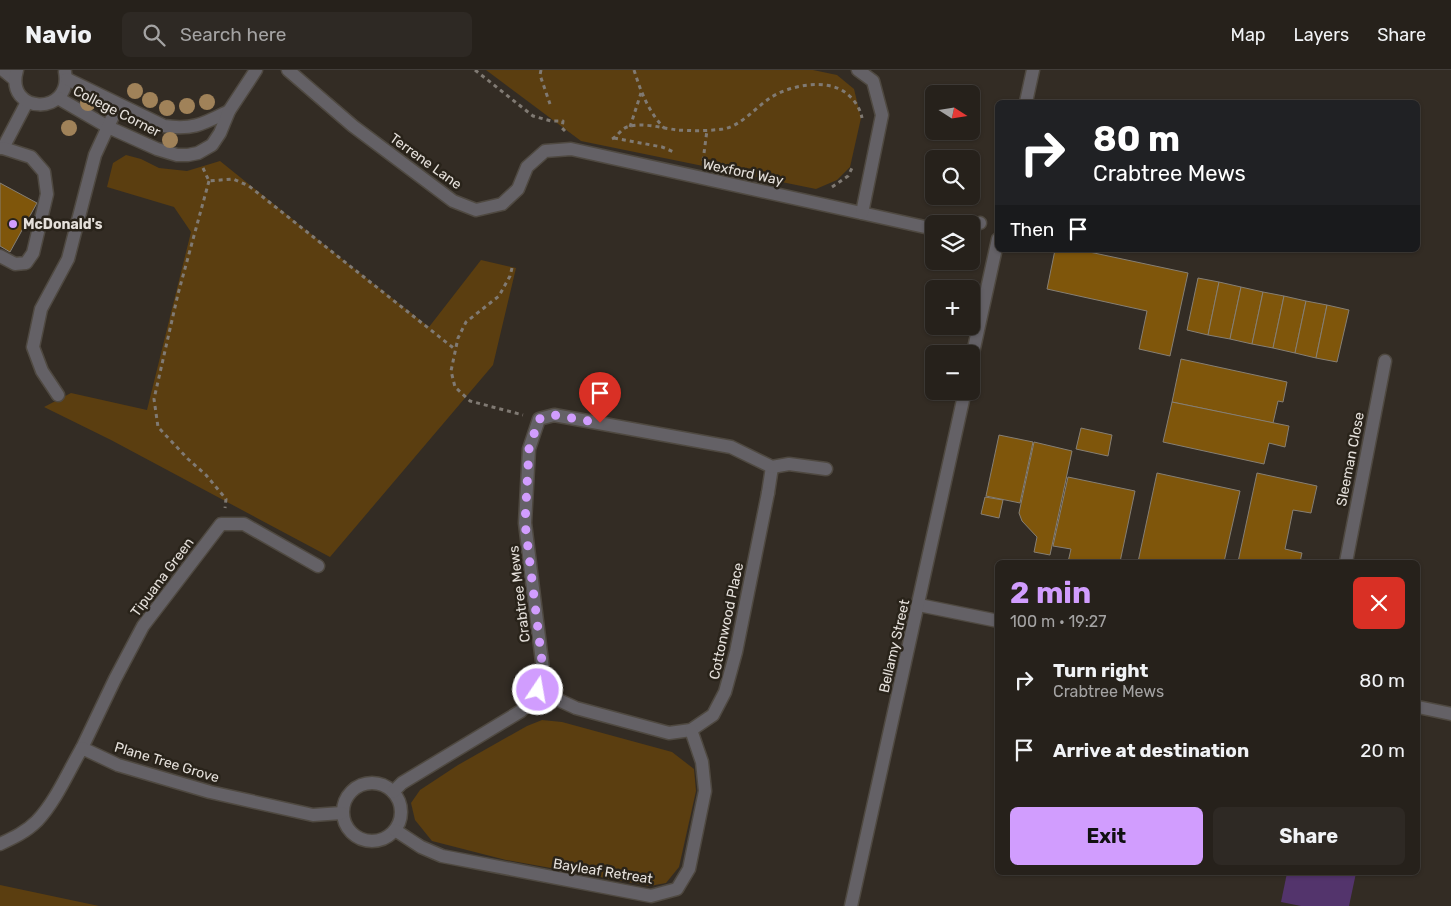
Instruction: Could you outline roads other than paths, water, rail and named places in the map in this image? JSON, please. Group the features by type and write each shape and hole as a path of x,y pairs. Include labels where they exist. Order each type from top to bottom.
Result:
{"street":[{"path":"3,70 15,74 16,88 20,96 27,102 42,105 51,103 58,98 64,90 66,74"},
{"name":"College Corner","path":"58,98 108,127 157,149 177,155 188,155 198,153 212,145 220,133 229,111 256,70"},
{"name":"Terrene Lane","path":"288,70 352,126 453,200 476,210 502,204 518,189 527,167 545,151"},
{"path":"858,70 873,81 882,115 862,213"},
{"path":"1026,100 1033,70"},
{"name":"College Corner","path":"66,74 118,105 164,126 180,128 200,125 229,111"},
{"path":"0,256 15,264 26,263 33,253 47,194 44,172 31,157 1,148 27,102"},
{"path":"58,395 42,371 33,347 41,309 68,259 95,156 118,105"},
{"name":"Wexford Way","path":"545,151 572,149 925,226"},
{"path":"975,345 995,252"},
{"name":"Sleeman Close","path":"1346,560 1385,361"},
{"name":"Bellamy Street","path":"851,906 963,400"},
{"name":"Crabtree Mews","path":"538,690 543,670 525,523 529,449 539,419 554,415 731,448 772,467"},
{"path":"772,467 789,464 826,469"},
{"name":"Cottonwood Place","path":"538,690 576,708 669,733 691,730 713,715 725,692 736,652 772,467"},
{"name":"Tipuana Green","path":"82,748 143,626 222,524 244,524 318,566"},
{"path":"918,605 995,620"},
{"path":"393,792 402,783 521,710 538,690"},
{"path":"1420,707 1451,714"},
{"name":"Bayleaf Retreat","path":"395,830 420,847 442,856 650,896 677,889 689,869 705,791 702,762 691,730"},
{"path":"0,844 18,836 36,822 49,806 82,748"},
{"name":"Plane Tree Grove","path":"82,748 118,765 210,792 313,815 342,813"},
{"path":"370,782 387,786 400,802 400,821 395,830 388,836 376,841 364,840 353,835 345,825 342,813 343,804 353,789 361,784 370,782"}],"place":[{"name":"McDonald's","path":"13,224"}]}
